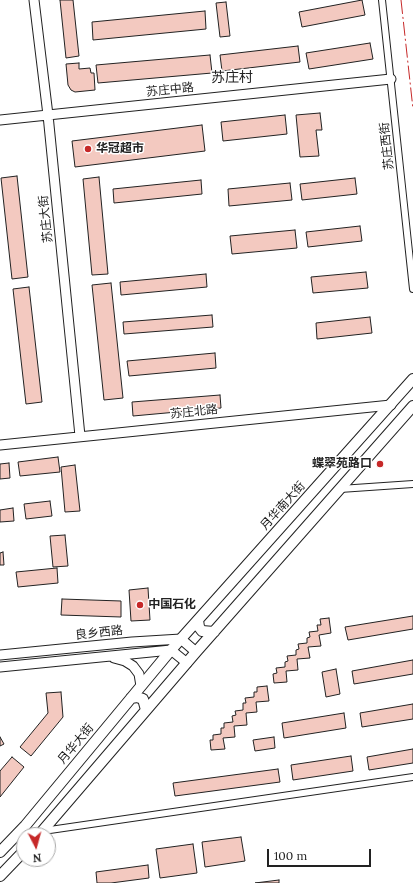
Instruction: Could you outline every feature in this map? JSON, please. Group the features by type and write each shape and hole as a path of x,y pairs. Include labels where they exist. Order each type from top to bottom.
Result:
{"main road":[{"name":"苏庄大街","path":"34,0 48,115 80,436"},
{"name":"苏庄中路","path":"0,120 391,79"},
{"name":"月华南大街","path":"171,650 413,379"},
{"name":"苏庄北路","path":"0,445 391,405"},
{"path":"46,827 196,652 413,406"},
{"path":"198,620 199,627 202,631 214,632"},
{"path":"181,639 196,652"},
{"name":"良乡西路","path":"0,655 181,639"},
{"path":"171,650 187,663"},
{"name":"良乡西路","path":"0,667 171,650"},
{"name":"月华大街","path":"0,852 25,826 171,650"},
{"path":"105,657 125,660 133,666 139,674 141,686"},
{"path":"131,698 137,697 143,699 146,710"},
{"path":"0,876 16,859"}],"street":[{"name":"苏庄西街","path":"382,0 413,289"},
{"path":"340,489 413,484"},
{"path":"56,831 413,777"}],"building":[{"path":"60,0 73,0 79,56 66,58"},
{"path":"362,0 365,15 302,27 299,12"},
{"path":"226,2 230,36 220,37 216,3"},
{"path":"205,11 206,29 93,40 92,22"},
{"path":"370,43 373,59 309,69 306,53"},
{"path":"298,46 300,62 222,71 220,55"},
{"path":"210,55 212,73 98,83 96,65"},
{"path":"79,63 79,69 90,68 91,73 94,73 95,90 75,92 71,90 68,85 66,64"},
{"path":"320,113 322,130 316,130 319,156 300,157 296,115"},
{"path":"285,115 287,134 223,141 221,122"},
{"path":"202,125 205,151 75,167 72,141"},
{"path":"17,176 28,277 12,279 1,178"},
{"path":"99,177 108,274 92,275 83,179"},
{"path":"355,178 357,194 302,200 300,184"},
{"path":"201,180 202,194 114,203 113,189"},
{"path":"290,183 292,200 229,206 228,189"},
{"path":"360,226 362,241 308,247 306,232"},
{"path":"295,230 297,248 232,254 230,236"},
{"path":"366,272 368,288 313,293 311,277"},
{"path":"206,274 207,287 121,295 120,282"},
{"path":"111,283 123,398 104,400 92,285"},
{"path":"29,287 42,402 26,404 13,289"},
{"path":"212,315 213,327 124,334 123,322"},
{"path":"370,317 372,333 317,339 316,323"},
{"path":"215,353 216,368 129,376 127,361"},
{"path":"220,395 221,408 133,416 132,402"},
{"path":"58,457 60,472 20,476 18,462"},
{"path":"9,463 10,478 0,479 0,464"},
{"path":"75,465 80,511 65,512 61,467"},
{"path":"50,501 52,516 26,519 24,504"},
{"path":"13,508 14,521 0,522 0,510"},
{"path":"65,535 68,566 53,567 50,536"},
{"path":"3,552 4,565 0,565 0,553"},
{"path":"57,568 58,583 18,587 16,572"},
{"name":"中国石化","path":"148,588 150,620 131,621 129,590"},
{"path":"62,599 121,601 121,617 61,615"},
{"path":"413,616 413,629 348,640 345,627"},
{"path":"329,618 331,633 319,635 321,646 308,647 310,658 297,659 298,670 286,671 287,682 274,683 273,674 277,673 276,668 285,667 285,662 288,661 287,656 296,655 296,650 299,649 298,644 307,643 307,638 310,637 309,632 318,631 317,625 321,625 320,619"},
{"path":"413,660 413,674 354,684 352,671"},
{"path":"336,669 340,694 326,697 322,672"},
{"path":"267,686 269,701 256,702 257,712 246,713 247,725 234,726 235,737 223,738 225,749 211,750 210,740 213,740 213,735 221,734 221,728 224,728 224,723 233,722 232,716 236,715 235,711 243,710 243,703 246,703 245,698 254,697 254,692 257,692 257,687"},
{"path":"61,692 63,717 31,756 20,747 48,713 46,693"},
{"path":"413,704 413,719 362,727 360,713"},
{"path":"344,713 346,728 284,738 282,723"},
{"path":"0,737 4,744 0,746"},
{"path":"274,737 275,748 255,751 253,740"},
{"path":"413,749 413,763 369,770 367,757"},
{"path":"351,756 353,771 293,780 291,765"},
{"path":"12,757 24,767 0,797 0,771"},
{"path":"278,769 280,782 175,796 173,783"},
{"path":"241,837 245,861 205,867 202,842"},
{"path":"193,844 197,873 160,878 156,849"},
{"path":"148,865 149,878 111,883 97,883 96,872"},
{"path":"279,880 279,883 255,883"}],"power":[{"path":"401,0 413,109"}],"place":[{"name":"华冠超市","path":"88,149"},
{"name":"蝶翠苑路口","path":"380,464"},
{"name":"中国石化","path":"140,605"}],"district":[{"name":"苏庄村","path":"232,78"}]}
